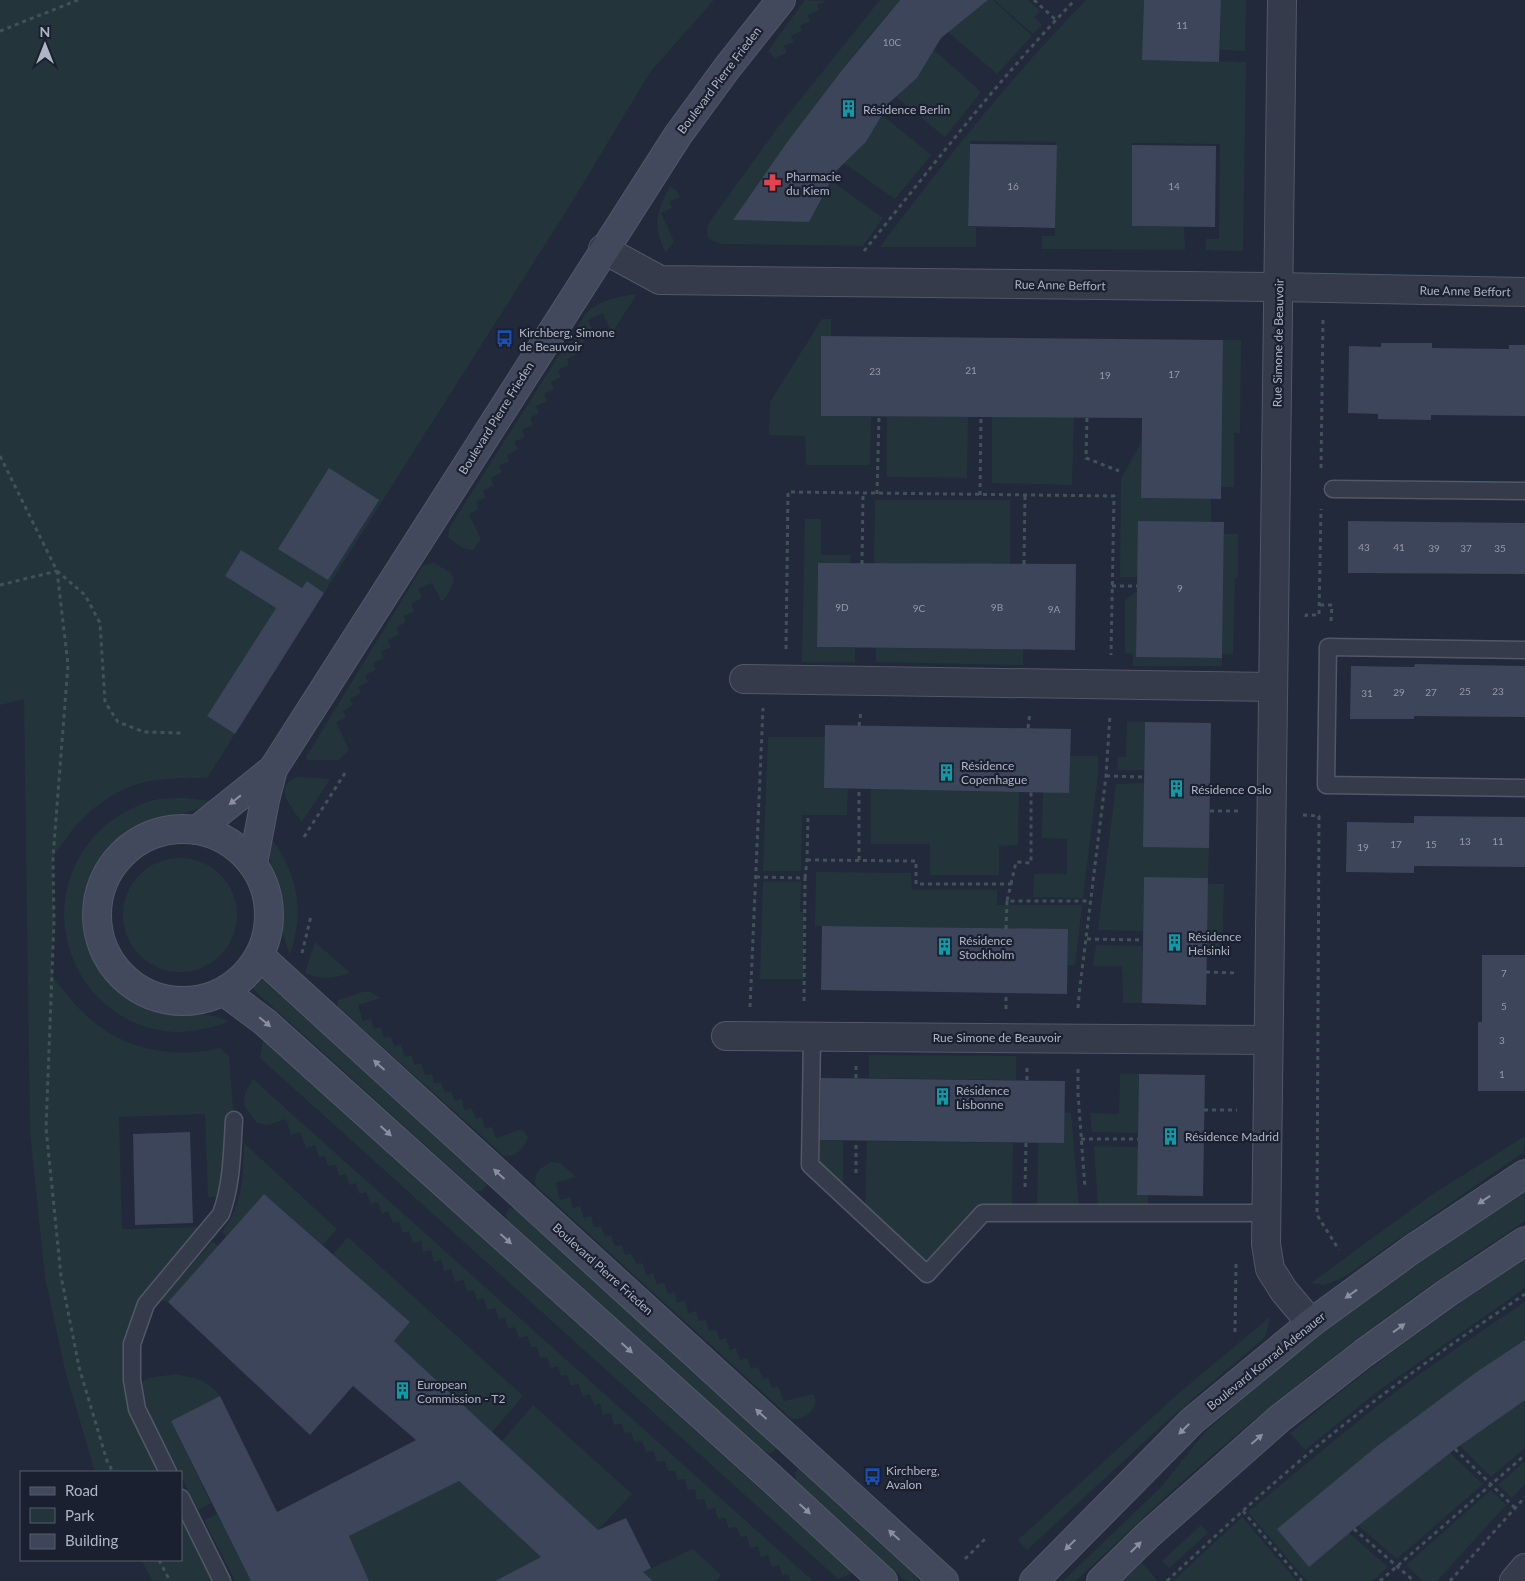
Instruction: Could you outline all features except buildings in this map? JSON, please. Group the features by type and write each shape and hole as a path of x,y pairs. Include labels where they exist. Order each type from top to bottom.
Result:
{"main road":[{"name":"Boulevard Pierre Frieden","path":"253,863 273,769 678,134 781,0"},
{"name":"Boulevard Pierre Frieden","path":"197,830 273,769"},
{"path":"167,830 197,830 226,840 253,863 266,895 269,915 268,935 262,958 246,977 226,992 204,1000 176,1001 153,994 132,984 117,970 106,955 97,919 102,885 109,870 119,856 134,844 151,834 167,830"},
{"name":"Boulevard Pierre Frieden","path":"262,958 944,1581"},
{"path":"226,992 265,1022 883,1581"},
{"name":"Boulevard Konrad Adenauer","path":"1034,1581 1192,1421 1312,1323 1411,1250 1525,1174"},
{"path":"1101,1581 1148,1535 1279,1419 1416,1315 1525,1241"},
{"path":"769,1476 797,1447"}],"street":[{"name":"Rue Simone de Beauvoir","path":"1282,0 1266,1244 1270,1269 1284,1290 1312,1323"},
{"name":"Rue Anne Beffort","path":"604,249 660,280 1278,287 1525,292"},
{"path":"764,680 1272,687"},
{"name":"Rue Simone de Beauvoir","path":"737,1035 1268,1040"},
{"path":"1514,1581 1525,1568"}],"lane":[{"path":"1333,489 1525,491"},
{"path":"1525,650 1328,647 1326,785 1525,788"},
{"path":"808,1036 810,1165 927,1274 983,1213 1266,1213"},
{"path":"168,1471 137,1409 132,1380 132,1344 146,1304 221,1214 230,1180 234,1120"},
{"path":"182,1500 222,1581"}],"path":[{"path":"0,31 78,0"},
{"path":"1034,0 1056,20"},
{"path":"838,282 955,137 1075,0"},
{"path":"877,494 879,417"},
{"path":"980,495 981,417"},
{"path":"1087,418 1086,458 1119,471"},
{"path":"0,456 57,571 68,665 53,858 54,921 46,1128 62,1276 79,1367 113,1471"},
{"path":"737,1035 756,876 764,680 788,492 1114,496 1111,686 1106,776 1079,995 1078,1094 1088,1213"},
{"path":"862,564 863,494"},
{"path":"1024,564 1025,495"},
{"path":"0,585 57,571"},
{"path":"57,571 85,595 100,623 105,702 118,722 144,732 181,733"},
{"path":"1112,586 1137,586"},
{"path":"1320,605 1332,605 1331,622"},
{"path":"304,837 347,770"},
{"path":"1106,776 1144,777"},
{"path":"859,789 859,860"},
{"path":"1006,929 1007,901 1016,862 1030,863 1030,792"},
{"path":"1210,811 1241,811"},
{"path":"808,818 805,878 808,1036"},
{"path":"807,860 916,861 916,884 1011,884"},
{"path":"756,876 805,878"},
{"path":"1007,901 1091,901"},
{"path":"1087,939 1142,940"},
{"path":"1206,972 1238,973"},
{"path":"1204,1110 1237,1110"},
{"path":"1081,1138 1138,1139"},
{"path":"1025,1213 1026,1143"},
{"path":"1167,1581 1243,1511 1355,1416 1474,1328 1525,1294"},
{"path":"1455,1449 1515,1508"},
{"path":"1380,1581 1525,1455"},
{"path":"1450,1581 1525,1498"},
{"path":"1243,1511 1302,1581"},
{"path":"1354,1529 1414,1581"},
{"path":"160,1561 170,1581"}],"green space":[{"path":"0,0 714,0 651,71 570,205 324,593 307,581 302,588 241,550 225,576 276,608 207,716 235,734 207,778 150,781 126,788 104,801 83,818 67,837 53,859 52,972 56,981 69,997 100,1027 137,1045 177,1053 220,1048 229,1056 234,1120 227,1197 208,1197 205,1114 119,1117 122,1229 209,1227 146,1304 132,1380 168,1471 95,1471 65,1370 45,1277 30,1132 24,699 0,705"},
{"path":"805,0 827,1 817,5 819,10 808,15 810,21 800,26 802,31 791,36 794,42 784,46 787,53 775,58 768,51"},
{"path":"880,0 900,0 834,80 733,220 809,222 832,181 883,218 863,246 723,244 708,238 708,224 779,126"},
{"path":"988,0 993,0 1032,36 997,74 948,32"},
{"path":"994,0 1028,0 1040,11 1034,17 1042,25 1033,34"},
{"path":"1086,0 1144,0 1143,60 1246,62 1243,251 1206,250 1206,239 1219,239 1220,144 1132,143 1132,226 1184,227 1185,250 1042,249 1042,236 1055,236 1056,142 970,141 968,226 976,227 976,247 880,247 979,120 1031,59"},
{"path":"1221,0 1246,0 1245,51 1220,50"},
{"path":"934,50 981,92 945,137 896,97 917,78"},
{"path":"882,115 931,155 895,199 844,163 866,142"},
{"path":"670,186 677,191 680,197 669,202 672,208 661,213 674,241 666,253 657,227 659,212"},
{"path":"637,294 612,333 603,313 588,320 593,330 582,335 585,342 574,347 577,354 567,359 569,365 558,370 561,377 551,382 554,389 544,394 547,401 536,406 539,413 530,418 533,425 522,430 525,437 514,442 518,449 507,455 509,461 499,466 502,472 491,478 494,485 483,491 486,497 476,502 479,509 469,514 481,539 473,550 453,542 448,537 449,528 586,313 604,302"},
{"path":"822,319 831,319 831,336 821,336 821,416 871,417 870,465 806,465 805,436 769,435 770,402"},
{"path":"1223,340 1241,340 1240,433 1234,433 1234,487 1221,487"},
{"path":"887,417 968,417 967,478 887,477"},
{"path":"992,417 1074,417 1072,485 992,483"},
{"path":"1141,443 1141,498 1211,499 1211,522 1137,577 1120,577 1121,479"},
{"path":"875,500 1010,500 1010,564 874,564"},
{"path":"805,519 821,519 821,555 851,555 850,563 818,564 817,647 855,648 855,662 802,662"},
{"path":"1224,534 1238,534 1238,578 1235,578 1233,654 1222,654"},
{"path":"434,563 451,573 454,579 450,591 442,602 432,583 418,589 422,598 411,604 414,611 404,616 406,622 396,628 399,634 388,640 391,647 381,652 384,658 373,663 376,670 365,675 368,682 358,687 361,693 350,699 353,705 343,711 346,718 336,722 349,750 339,760 307,760 306,757 422,567"},
{"path":"1137,591 1136,657 1222,658 1222,666 1133,666 1133,654 1125,653 1125,600"},
{"path":"876,648 1023,649 1023,665 876,662"},
{"path":"1127,722 1145,722 1144,770 1117,770 1118,757 1126,757"},
{"path":"768,737 825,737 824,788 848,789 847,815 802,815 801,871 763,871"},
{"path":"1070,756 1098,756 1098,774 1083,898 1033,897 1034,874 1067,874 1067,839 1042,838 1043,792 1069,792"},
{"path":"297,777 330,779 302,822 286,798 285,792 289,781"},
{"path":"1144,783 1177,847 1209,845 1208,878 1144,877 1143,931 1098,930 1116,784"},
{"path":"871,789 1019,792 1018,845 999,846 999,875 930,875 930,844 871,844"},
{"path":"185,798 213,801 191,811 139,825 114,841 104,851 91,874 84,894 82,913 84,932 89,950 97,967 124,994 148,1008 171,1012 205,1014 230,1021 198,1030 172,1032 139,1024 116,1012 97,996 82,976 71,954 65,929 65,904 70,878 77,862 86,846 104,827 122,814 146,802 159,799"},
{"path":"271,838 287,866 296,894 298,908 297,923 290,955 282,932 278,899 269,857"},
{"path":"180,858 202,862 221,874 233,893 237,915 233,937 221,956 202,968 180,972 158,968 139,956 127,937 123,915 127,893 139,874 158,862"},
{"path":"816,872 911,873 912,890 997,890 997,905 1082,905 1075,965 1068,965 1068,929 815,926"},
{"path":"763,882 801,882 800,912 804,912 804,979 760,979"},
{"path":"1207,884 1224,884 1222,955 1206,955"},
{"path":"315,942 350,973 328,978 305,973"},
{"path":"1096,945 1142,946 1142,1003 1123,1003 1122,966 1093,966"},
{"path":"259,978 485,1180 486,1186 484,1189 476,1191 254,990 252,987"},
{"path":"363,992 370,992 381,998 358,1005 363,1021 371,1019 374,1029 381,1027 384,1038 391,1037 394,1046 401,1045 405,1057 412,1055 414,1065 421,1063 425,1075 432,1074 434,1083 441,1082 445,1093 451,1091 455,1101 462,1099 464,1110 472,1109 476,1119 482,1117 485,1128 492,1127 496,1138 522,1129 528,1137 519,1152 508,1156 503,1155 338,1007 338,1000"},
{"path":"263,1040 853,1573 838,1579 260,1058"},
{"path":"869,1055 1016,1056 1016,1080 869,1078"},
{"path":"1120,1074 1139,1074 1138,1133 1092,1132 1090,1113 1119,1114"},
{"path":"253,1079 813,1581 791,1581 788,1574 782,1575 779,1565 772,1567 768,1555 761,1557 758,1546 750,1548 747,1536 740,1537 737,1527 728,1528 726,1518 718,1519 715,1508 708,1510 704,1499 697,1500 695,1489 687,1490 685,1479 677,1480 675,1471 668,1471 665,1461 657,1462 653,1451 646,1452 642,1441 634,1442 631,1432 624,1433 622,1424 614,1425 611,1413 603,1415 600,1404 594,1405 590,1394 583,1396 578,1384 571,1386 567,1375 561,1376 558,1366 550,1368 547,1357 540,1358 537,1347 531,1347 527,1336 519,1338 515,1327 508,1329 505,1318 499,1319 495,1308 487,1310 484,1298 477,1300 474,1290 467,1291 463,1280 455,1282 451,1269 444,1271 441,1260 434,1262 431,1250 423,1252 421,1241 413,1243 409,1231 403,1233 399,1222 393,1223 388,1211 382,1214 378,1202 371,1204 366,1192 359,1194 356,1183 349,1185 346,1174 339,1176 336,1165 328,1166 325,1156 319,1157 315,1145 306,1148 300,1132 291,1135 286,1119 268,1125 257,1123 244,1106 245,1093"},
{"path":"1064,1112 1071,1113 1079,1208 1037,1208 1038,1143 1064,1143"},
{"path":"1525,1136 1524,1152 1344,1277 1325,1285 1311,1283 1430,1196"},
{"path":"820,1140 843,1141 843,1193 820,1171"},
{"path":"867,1141 1013,1143 1012,1207 976,1207 922,1266 865,1213"},
{"path":"244,1143 337,1229 323,1245 264,1194 226,1236 222,1232 229,1222 238,1201 242,1178"},
{"path":"1094,1146 1138,1147 1137,1195 1148,1195 1148,1204 1098,1205"},
{"path":"551,1162 560,1163 576,1177 556,1183 560,1200 570,1197 573,1208 580,1206 584,1218 591,1216 594,1227 601,1226 605,1237 611,1235 615,1246 622,1245 625,1255 631,1254 637,1264 642,1263 647,1275 653,1273 657,1284 664,1283 668,1294 675,1292 677,1303 685,1301 688,1313 696,1311 699,1321 706,1320 709,1331 716,1330 720,1340 726,1338 730,1350 736,1348 740,1360 747,1358 751,1369 758,1367 763,1379 768,1377 772,1388 778,1386 784,1401 813,1394 815,1403 811,1412 802,1418 792,1419 536,1186 536,1174"},
{"path":"1525,1193 1525,1221 1460,1264 1335,1356 1223,1446 1076,1581 1063,1581 1162,1486 1204,1433 1257,1386 1320,1335 1386,1286 1458,1235"},
{"path":"509,1208 517,1209 776,1446 775,1450 771,1453 764,1452 508,1222 506,1214"},
{"path":"348,1237 523,1396 492,1432 394,1341 410,1322 333,1254"},
{"path":"213,1241 218,1246 168,1302 161,1300"},
{"path":"1525,1259 1525,1288 1378,1391 1305,1450 1290,1433 1405,1343"},
{"path":"1525,1302 1525,1448 1491,1477 1457,1443 1448,1451 1483,1484 1397,1559 1348,1517 1340,1525 1388,1567 1372,1581 1307,1581 1248,1512 1385,1400"},
{"path":"1270,1317 1264,1338 1167,1421 1027,1550 1018,1540 1180,1392"},
{"path":"176,1374 201,1380 220,1396 171,1421 211,1503 198,1510 182,1478 182,1471 178,1471 143,1396 140,1385 147,1379"},
{"path":"533,1405 632,1494 598,1530 502,1441"},
{"path":"1525,1461 1525,1484 1512,1498 1498,1485"},
{"path":"801,1469 925,1581 906,1581 796,1481 795,1472"},
{"path":"459,1481 541,1557 495,1581 369,1581 349,1536"},
{"path":"1491,1490 1506,1505 1437,1581 1423,1581 1406,1565"},
{"path":"182,1500 222,1581 153,1581 142,1561 182,1561"},
{"path":"217,1514 251,1581 235,1581 204,1520"},
{"path":"1242,1517 1297,1581 1173,1581"},
{"path":"1201,1525 1208,1533 1169,1568 1162,1561"},
{"path":"693,1549 721,1575 716,1581 653,1581 643,1572"},
{"path":"1142,1563 1157,1580 1122,1581"}],"place":[{"name":"Résidence Berlin","path":"849,109"},
{"name":"Pharmacie du Kiem","path":"772,183"},
{"name":"Kirchberg, Simone de Beauvoir","path":"505,339"},
{"name":"Résidence Copenhague","path":"947,772"},
{"name":"Résidence Oslo","path":"1177,789"},
{"name":"Résidence Helsinki","path":"1174,943"},
{"name":"Résidence Stockholm","path":"945,947"},
{"name":"Résidence Lisbonne","path":"942,1097"},
{"name":"Résidence Madrid","path":"1171,1136"},
{"name":"European Commission - T2","path":"403,1391"},
{"name":"Kirchberg, Avalon","path":"872,1477"}]}
